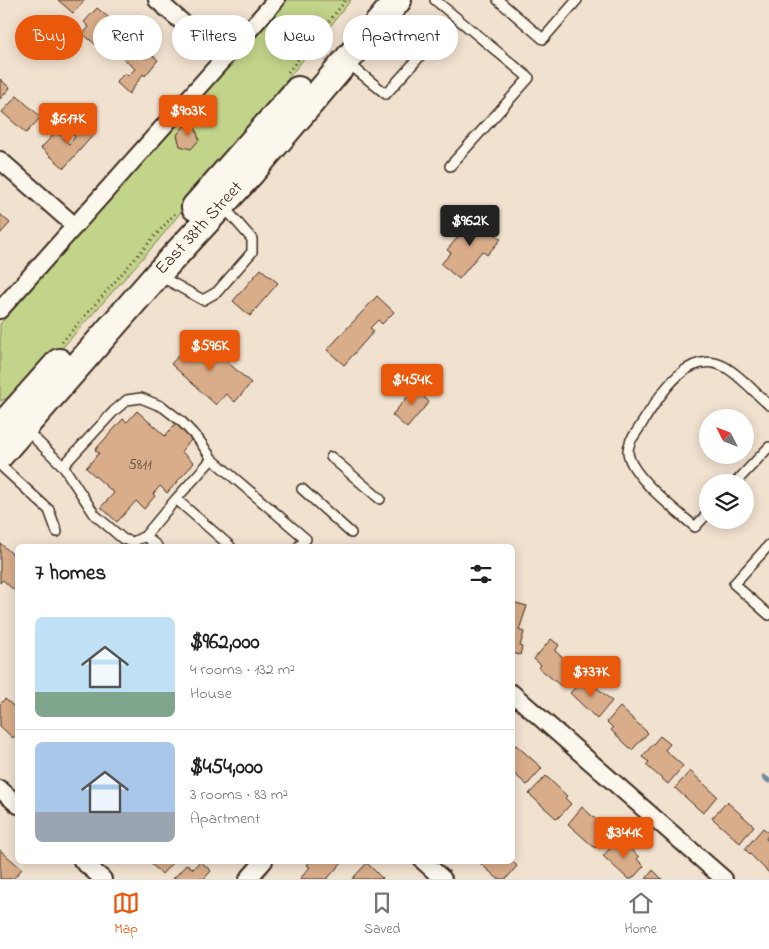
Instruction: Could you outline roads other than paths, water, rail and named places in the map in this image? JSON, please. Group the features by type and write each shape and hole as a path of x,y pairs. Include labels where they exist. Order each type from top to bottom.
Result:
{"main road":[{"name":"East 38th Street","path":"0,455 12,428 375,0"},
{"name":"East 38th Street","path":"12,428 157,275 346,62 398,0"}],"street":[{"path":"157,0 174,15"},
{"path":"255,24 276,0"},
{"path":"0,310 223,60"},
{"path":"0,160 75,226"},
{"path":"515,696 724,879"},
{"path":"0,789 15,802"},
{"path":"86,864 103,879"},
{"path":"248,879 261,864"},
{"path":"426,864 443,879"}],"lane":[{"path":"435,0 529,78 450,166"},
{"path":"498,0 543,39 577,0"},
{"path":"346,62 386,94 417,60"},
{"path":"157,275 203,300 217,292 252,252 252,239 221,204"},
{"path":"699,523 695,527 654,490 633,466 628,450 632,440 677,375 694,363 716,363 727,368 769,405"},
{"path":"63,466 114,411 127,400 141,398 163,407 181,421 199,440 212,459 306,539 301,544"},
{"path":"12,428 63,466 95,515 123,539 133,542 145,536 212,459"},
{"path":"744,474 769,448"},
{"path":"331,457 380,499"},
{"path":"0,466 49,510 57,532"},
{"path":"302,489 351,533"},
{"path":"176,499 228,544"},
{"path":"145,536 154,544"},
{"path":"769,545 734,584 769,614"}],"waterway":[{"path":"764,777 769,781"}]}
